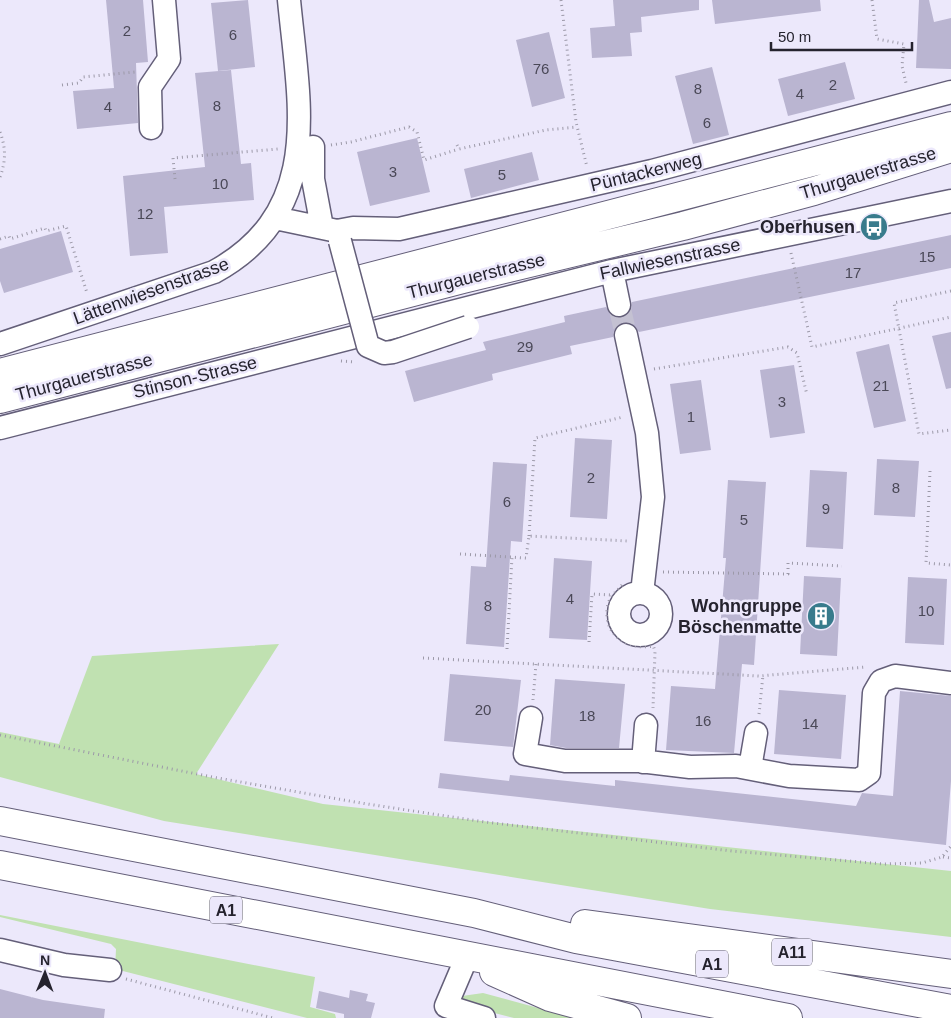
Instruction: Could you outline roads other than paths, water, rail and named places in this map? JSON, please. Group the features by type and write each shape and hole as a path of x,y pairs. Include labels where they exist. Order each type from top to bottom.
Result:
{"main road":[{"name":"Thurgauerstrasse","path":"0,373 951,126"},
{"name":"Thurgauerstrasse","path":"0,399 463,279 814,191 951,148"},
{"name":"A1","path":"0,821 474,913 576,939 951,1009"},
{"name":"A1","path":"0,865 459,956 788,1018"},
{"name":"A11","path":"474,913 633,929 951,974"},
{"path":"459,956 550,997 627,1018"}],"street":[{"path":"151,128 150,87 169,59 164,0"},
{"name":"Lättenwiesenstrasse","path":"0,344 214,272 238,259 257,242 275,218 290,188 300,132 289,0"},
{"name":"Püntackerweg","path":"275,218 333,233 353,228 399,229 591,186 951,92"},
{"path":"313,148 313,179 333,233 368,346 384,353 393,352 468,327 489,313 488,302"},
{"name":"Fallwiesenstrasse","path":"390,327 612,271 951,200"},
{"path":"612,271 619,305"},
{"name":"Stinson-Strasse","path":"0,428 390,327"},
{"path":"626,335 647,433 652,497 649,542 637,582 622,602 618,616 620,623 630,633 644,635 652,640 659,623 661,609 654,598 637,582"},
{"path":"531,718 525,754 565,760 643,762 690,767 750,768 789,776 859,780 868,773 874,693 881,681 894,676 951,689"},
{"path":"643,762 646,724"},
{"path":"750,768 756,733"},
{"path":"0,950 64,965 115,974"},
{"path":"459,956 446,1006 484,1018"}],"tunnel":[{"path":"619,305 626,335"}],"place":[{"name":"Oberhusen","path":"874,227"},
{"name":"Wohngruppe Böschenmatte","path":"821,616"}]}
